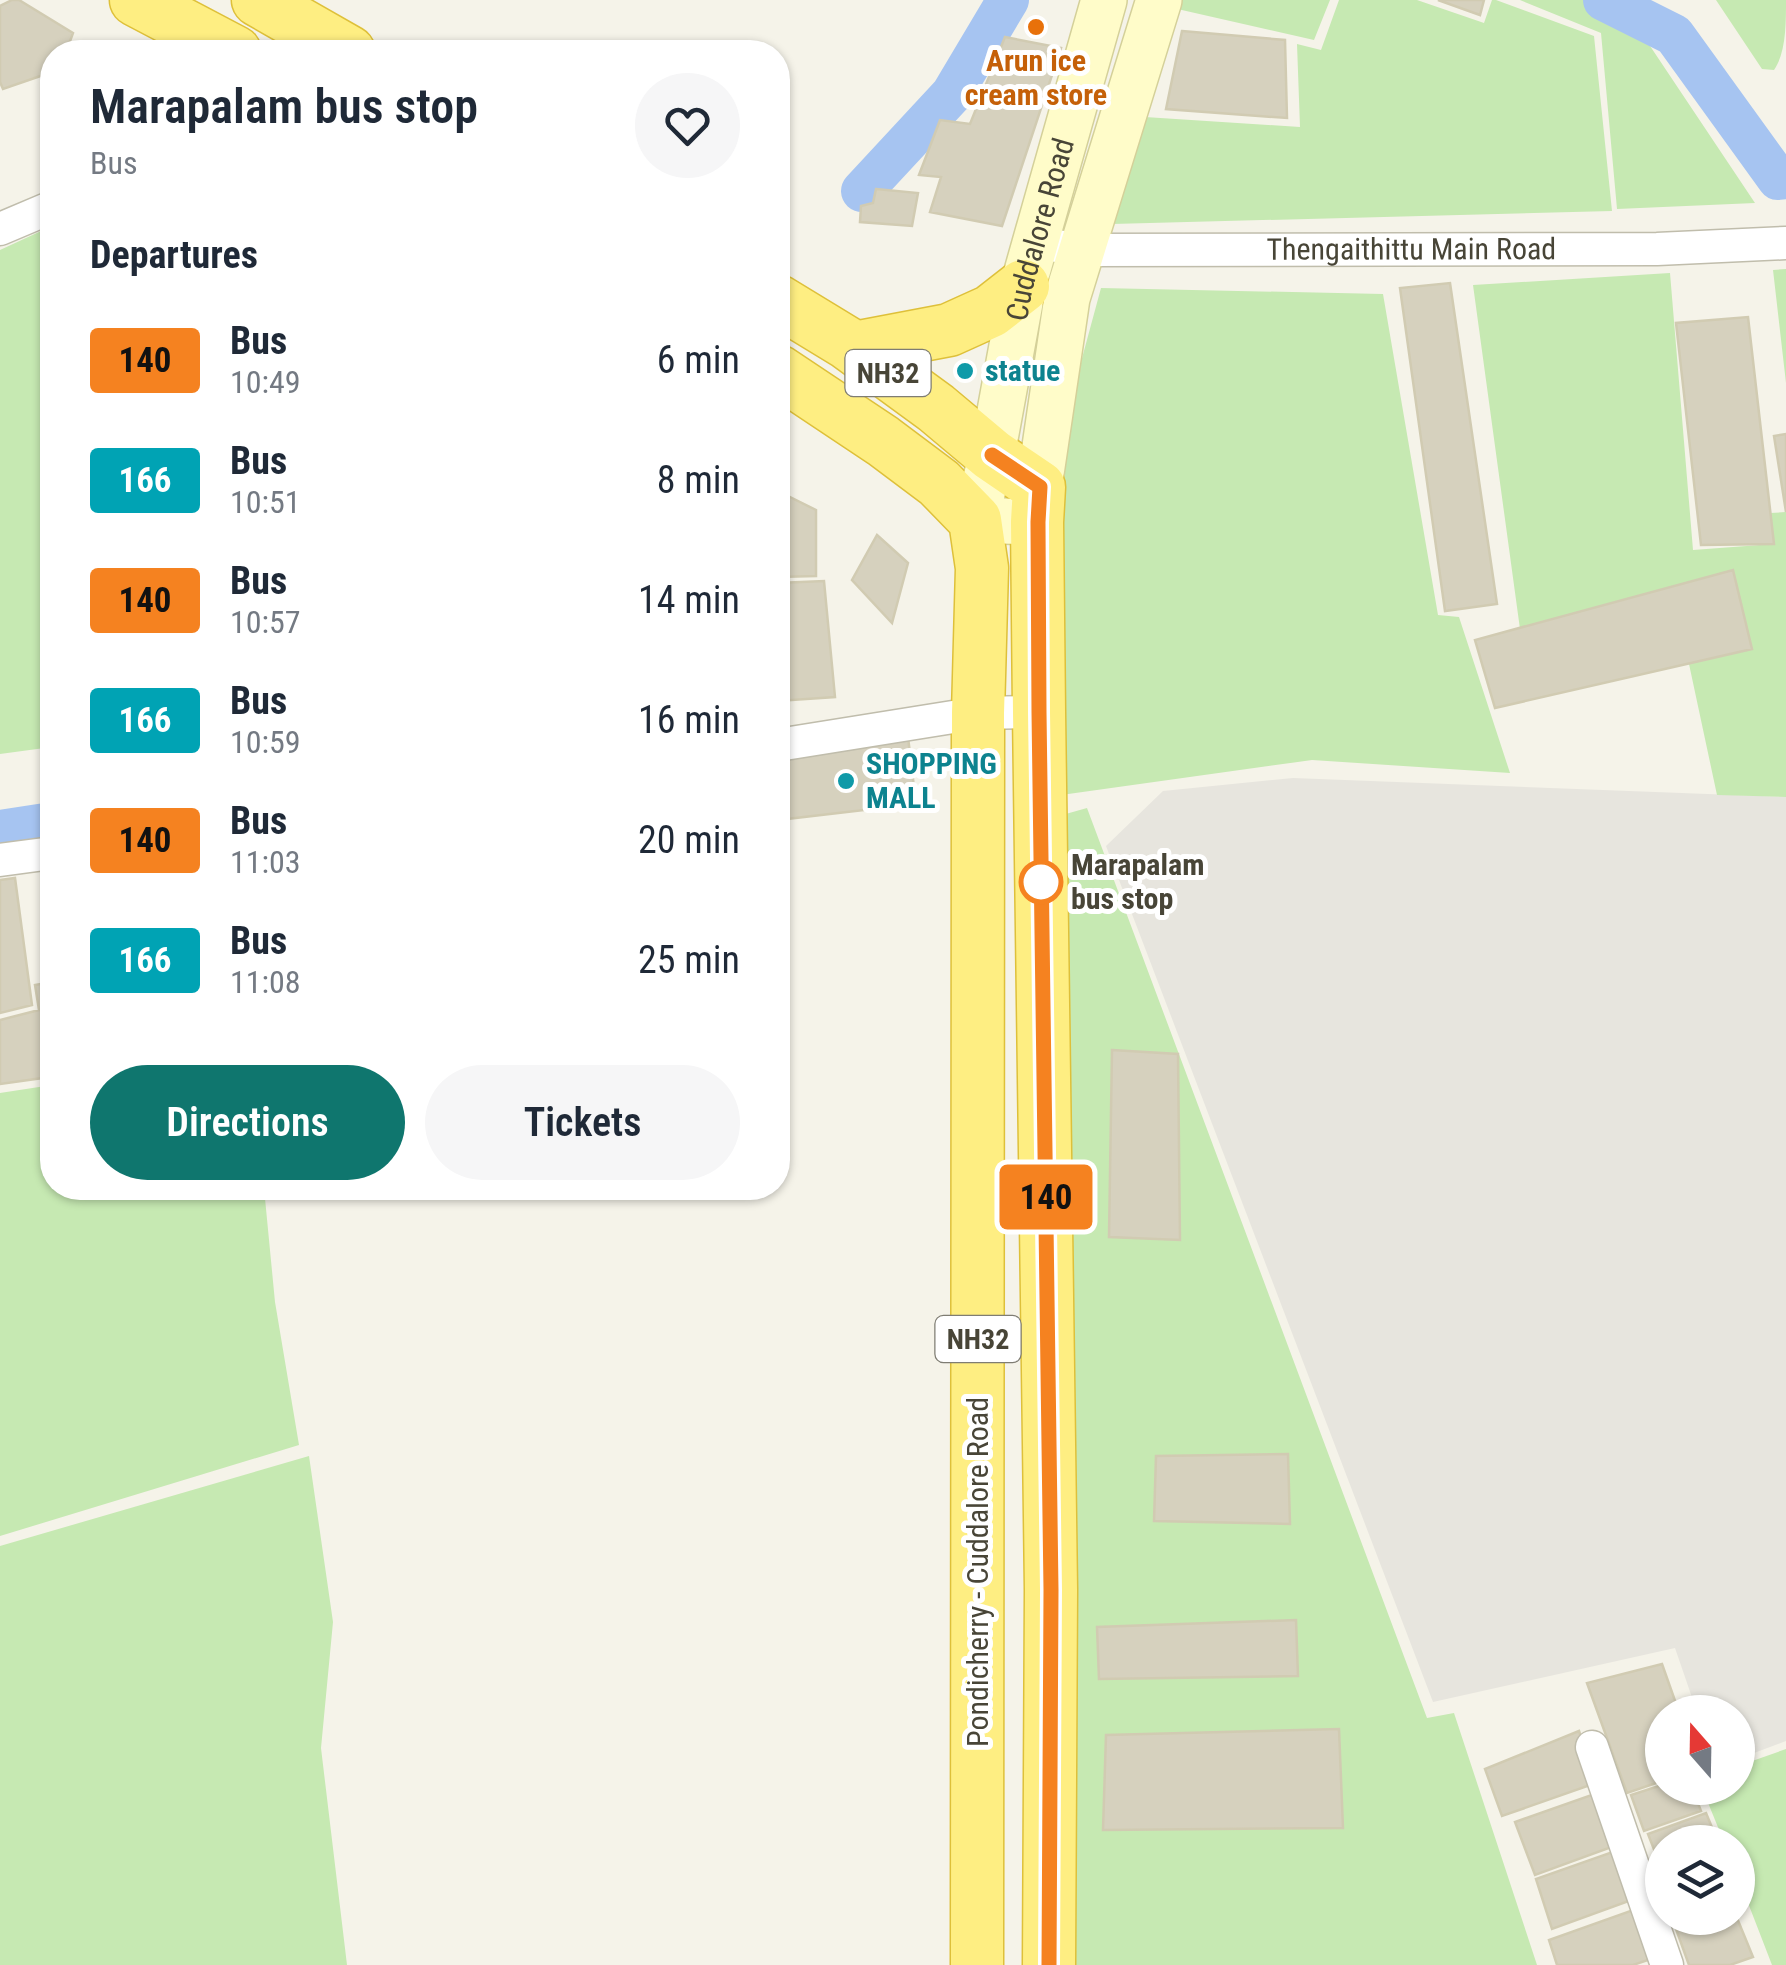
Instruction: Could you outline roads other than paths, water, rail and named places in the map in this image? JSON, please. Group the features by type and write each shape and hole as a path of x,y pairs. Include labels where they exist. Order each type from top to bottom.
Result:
{"highway":[{"path":"136,0 213,40"},
{"path":"258,0 328,40"},
{"path":"854,348 949,330 991,311 1028,264"},
{"name":"NH32","path":"790,309 854,348 936,408 992,455 1038,505 1051,1590 1049,1965"},
{"name":"NH32","path":"790,379 926,472 975,520"},
{"name":"Pondicherry - Cuddalore Road","path":"975,520 982,568 978,713 977,1965"}],"main road":[{"name":"Cuddalore Road","path":"975,520 992,455 1028,264 1104,0"},
{"name":"Cuddalore Road","path":"1038,505 1064,314 1080,250 1159,0"},
{"path":"975,520 1038,505"}],"street":[{"path":"0,230 40,212"},
{"name":"Thengaithittu Main Road","path":"1028,264 1080,250 1656,249 1786,243"},
{"path":"790,743 978,713 1039,712"},
{"path":"0,860 40,855"},
{"path":"1592,1747 1667,1965"}],"waterway":[{"path":"862,191 952,94 1008,0"},
{"path":"1604,0 1674,35 1778,179 1786,178"},
{"path":"0,831 40,825"}],"place":[{"name":"Arun ice cream store","path":"1036,27"},
{"name":"statue","path":"965,371"},
{"name":"SHOPPING MALL","path":"846,781"},
{"name":"Marapalam bus stop","path":"1041,882"}]}
